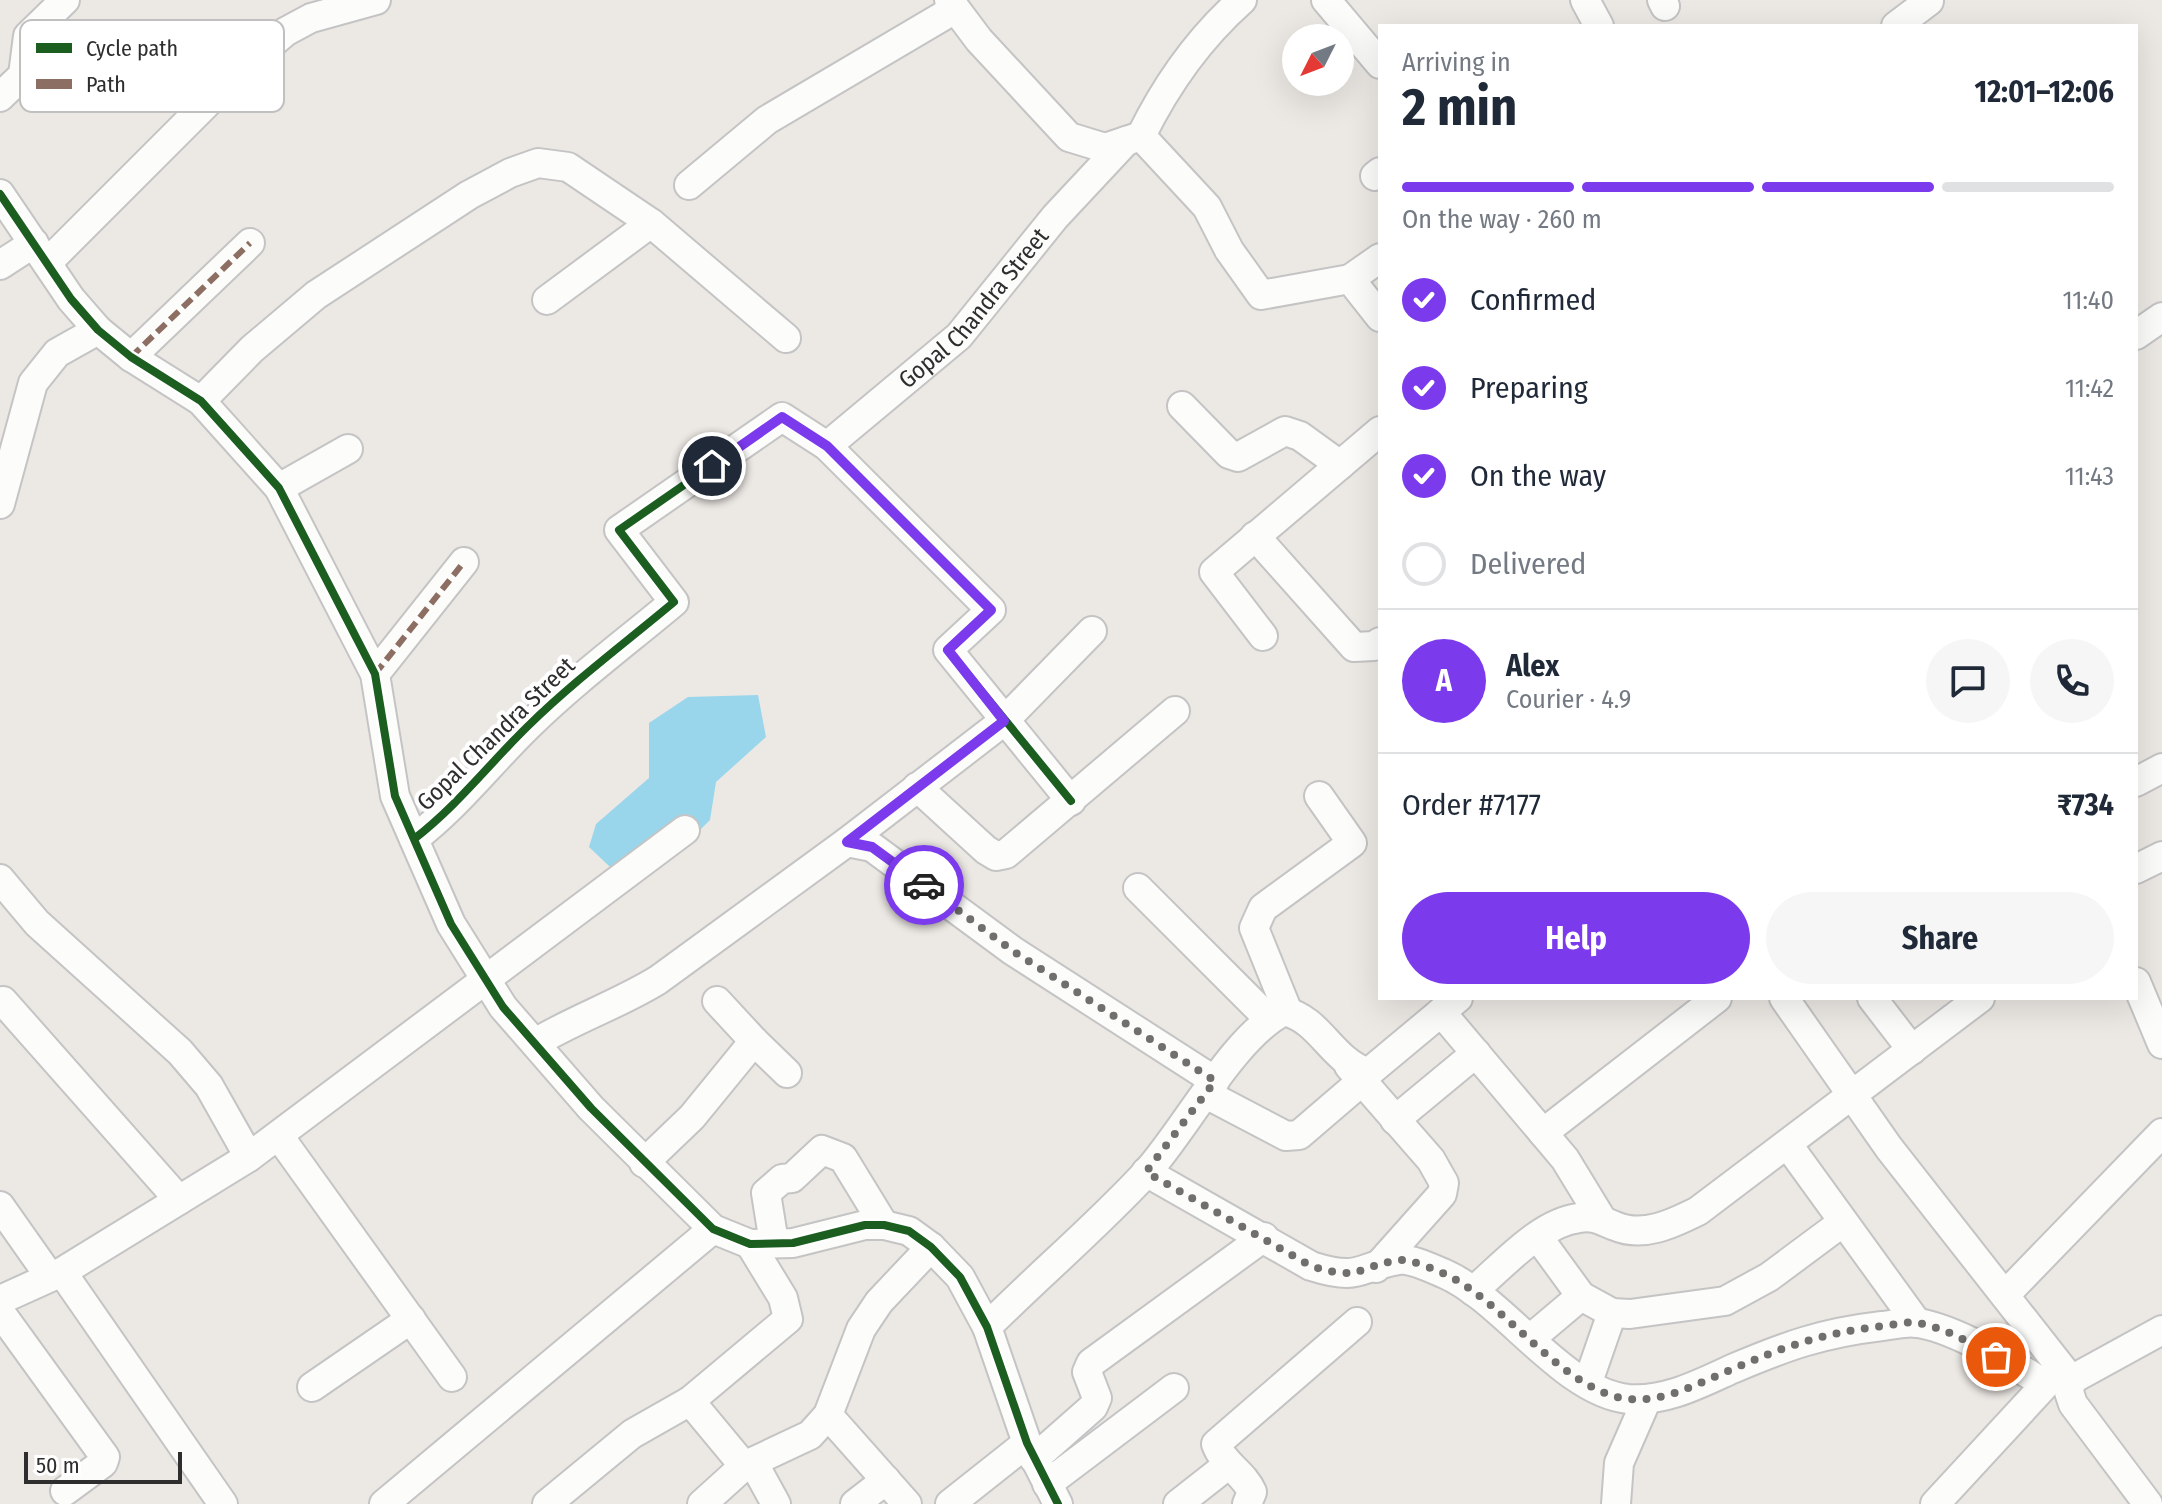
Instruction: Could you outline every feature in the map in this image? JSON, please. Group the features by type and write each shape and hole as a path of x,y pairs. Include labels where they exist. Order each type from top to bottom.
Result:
{"street":[{"path":"44,20 65,0"},
{"path":"284,33 311,18 376,0"},
{"name":"Gopal Chandra Street","path":"414,839 450,811 527,727 585,672 674,602 619,530 782,417 827,446 959,336 1055,217 1134,138 1177,70 1201,40 1242,0"},
{"path":"1326,0 1378,62"},
{"path":"1585,0 1598,24"},
{"path":"1899,24 1929,1"},
{"path":"689,185 767,120 952,5 979,40 1069,137 1105,148 1134,138 1207,207 1229,250 1261,295 1350,279 1378,259"},
{"path":"0,97 20,78"},
{"path":"0,265 41,253 195,112"},
{"path":"201,401 252,349 316,295 397,241 510,173 538,163 568,167 651,223 786,338"},
{"path":"0,194 98,330 131,357 201,401 279,488 375,674 395,796 451,924 486,982 535,1043 644,1163 713,1229 762,1243 793,1243 865,1225 884,1225 909,1231 931,1247 960,1277 987,1327 1030,1451 1052,1494 1174,1388"},
{"path":"547,300 651,223"},
{"path":"131,357 250,243"},
{"path":"1350,279 1378,314"},
{"path":"2138,334 2162,317"},
{"path":"0,504 33,383 57,353 98,330"},
{"path":"1182,406 1229,454 1238,457 1285,431 1300,436 1340,465"},
{"path":"1263,636 1214,572 1378,433"},
{"path":"827,446 991,610 948,650 1071,801"},
{"path":"279,488 348,449"},
{"path":"1255,536 1343,639 1354,647 1378,643"},
{"path":"375,674 464,562"},
{"path":"535,1043 658,980 847,842 1004,721 1092,631"},
{"path":"917,787 996,856 1019,845 1175,711"},
{"path":"2138,781 2162,768"},
{"path":"1279,1015 1254,928 1263,908 1352,843 1319,796"},
{"path":"0,1300 56,1275 249,1157 685,830"},
{"path":"847,842 872,847 1013,951 1286,1136 1299,1135 1355,1074 1368,1073 1449,1005 1476,1053 1580,1181 1601,1218"},
{"path":"2138,868 2162,856"},
{"path":"0,879 37,923 180,1052 209,1086 249,1157"},
{"path":"1138,888 1279,1015 1302,1016 1431,1160 1444,1183 1442,1194 1376,1268"},
{"path":"2147,993 2162,1044"},
{"path":"1543,1133 1714,1000"},
{"path":"1785,1000 1889,1148 2005,1295 2069,1392 2073,1404 2148,1504"},
{"path":"1874,1000 1912,1050"},
{"path":"1473,1291 1557,1225 1580,1217 1601,1218 1630,1230 1651,1230 1675,1223 1698,1211 1978,1000"},
{"path":"3,1001 179,1200"},
{"path":"717,1001 787,1073"},
{"path":"987,1327 1146,1172 1210,1087 1279,1015"},
{"path":"644,1163 692,1117 754,1041"},
{"path":"1395,1120 1476,1053"},
{"path":"2005,1295 2162,1133"},
{"path":"279,1136 452,1377"},
{"path":"1788,1145 1917,1323"},
{"path":"547,1504 632,1434 690,1401 788,1319 762,1243 766,1193 782,1179 792,1178 822,1150 843,1158 884,1225"},
{"path":"1146,1172 1311,1266 1337,1274 1359,1274 1401,1260 1446,1275 1473,1291 1588,1382 1626,1399 1671,1395 1799,1340 1838,1331 1917,1323 2059,1377"},
{"path":"0,1206 56,1275 223,1504"},
{"path":"1538,1237 1581,1296 1612,1313 1725,1301 1769,1277 1843,1222"},
{"path":"384,1504 713,1229"},
{"path":"950,1504 1093,1407 1097,1398 1087,1372 1091,1363 1264,1237"},
{"path":"702,1504 749,1465 810,1435 828,1415 861,1329 879,1302 931,1247"},
{"path":"1530,1339 1581,1296"},
{"path":"0,1312 105,1457 94,1471 65,1491"},
{"path":"1588,1382 1612,1313"},
{"path":"312,1387 411,1319"},
{"path":"1247,1504 1252,1492 1247,1481 1229,1464 1216,1444 1225,1433 1357,1322"},
{"path":"1935,1504 1990,1441 2007,1430 2059,1377 2162,1330"},
{"path":"1616,1504 1619,1463 1647,1399"},
{"path":"690,1401 749,1465 776,1504"},
{"path":"828,1415 907,1504"},
{"path":"1178,1504 1229,1464"},
{"path":"855,1504 886,1480"}],"water":[{"path":"758,695 766,737 716,782 710,820 672,858 627,883 589,847 596,824 649,778 649,723 688,697"}],"marked path":[{"path":"131,357 250,243"},
{"path":"375,674 464,562"}],"cycle path":[{"path":"0,194 71,299 98,330 131,357 201,401 279,488 375,674 395,796 451,924 503,1007 591,1108 713,1229 750,1244 793,1243 865,1225 884,1225 909,1231 931,1247 960,1277 987,1327 1027,1443 1058,1504"},
{"path":"414,839 459,798 545,709 674,602 619,530 782,417 827,446 991,610 948,650 1071,801"}],"way so far":[{"path":"924,885 1013,951 1215,1081 1146,1172 1311,1266 1337,1274 1359,1274 1401,1260 1446,1275 1473,1291 1570,1372 1607,1393 1626,1399 1671,1395 1799,1340 1838,1331 1917,1323 1971,1343 1996,1357"}],"route":[{"path":"712,466 782,417 827,446 991,610 948,650 1004,721 847,842 872,847 924,885"}]}
